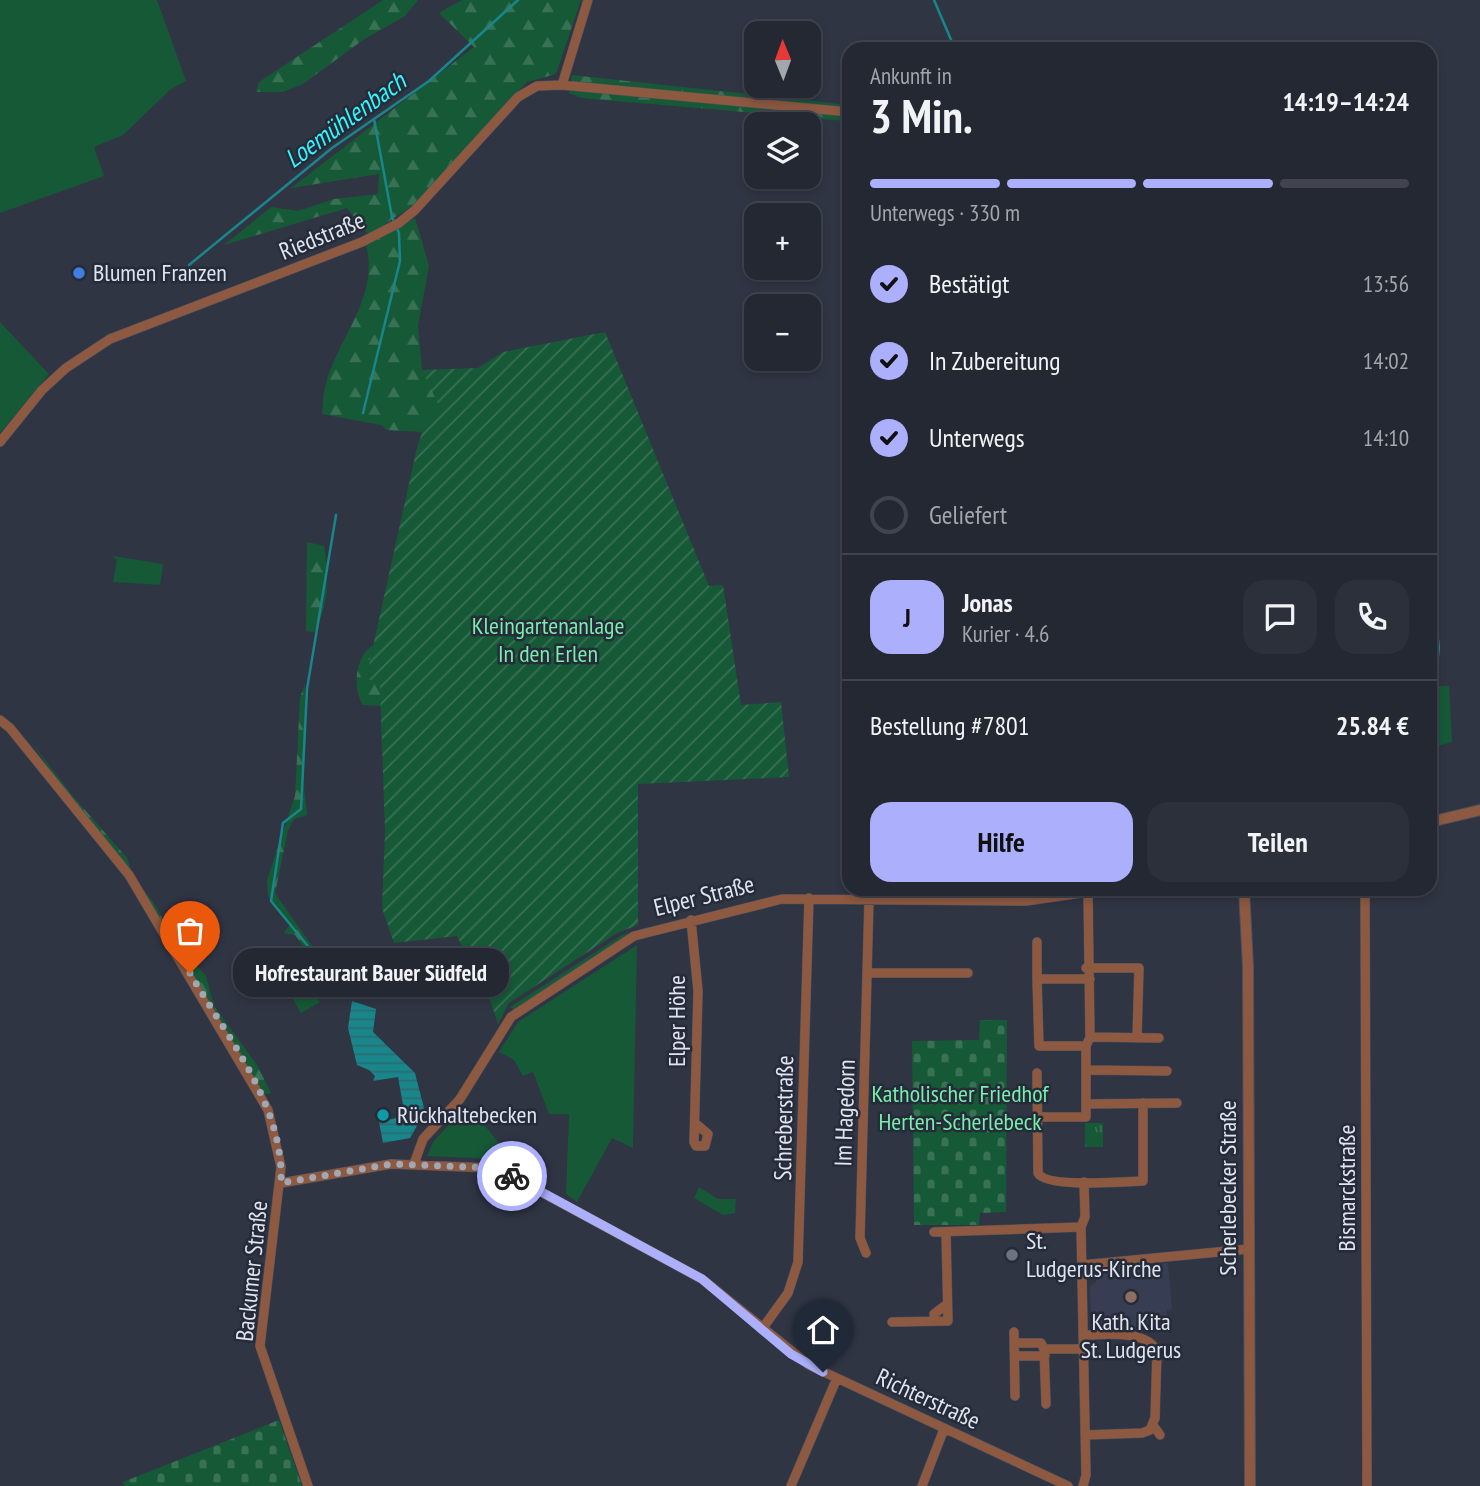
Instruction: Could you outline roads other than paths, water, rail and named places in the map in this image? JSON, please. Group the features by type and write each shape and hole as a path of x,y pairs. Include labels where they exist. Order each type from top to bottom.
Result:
{"street":[{"path":"587,0 562,85 842,111"},
{"name":"Riedstraße","path":"0,442 42,390 66,368 110,339 346,249 396,225 415,210 526,90 537,86 562,85"},
{"name":"Backumer Straße","path":"0,720 10,728 129,875 173,945 268,1110 278,1147 281,1183 260,1346 308,1486"},
{"path":"1437,820 1480,810"},
{"name":"Elper Straße","path":"414,1164 423,1139 460,1099 511,1017 634,936 771,901 809,898 1026,901 1060,896"},
{"path":"1037,1117 1086,1117 1090,979 1086,968 1088,896"},
{"name":"Scherlebecker Straße","path":"1244,896 1248,966 1250,1486"},
{"name":"Bismarckstraße","path":"1365,896 1367,1486"},
{"name":"Schreberstraße","path":"762,1329 788,1293 798,1262 809,898"},
{"name":"Im Hagedorn","path":"866,1253 860,1238 869,899"},
{"name":"Elper Höhe","path":"691,920 698,991 695,1123"},
{"path":"1037,942 1039,1046 1159,1038"},
{"path":"1086,968 1139,968 1138,1038"},
{"path":"868,972 968,973"},
{"path":"1037,979 1090,979"},
{"path":"1086,1070 1167,1071"},
{"path":"1037,1073 1039,1178 1084,1182 1143,1181 1143,1103"},
{"path":"1086,1104 1177,1102"},
{"name":"Richterstraße","path":"281,1183 384,1165 414,1164 491,1168 513,1176 702,1279 799,1359 1068,1486"},
{"path":"1083,1486 1086,1475 1081,1227 1084,1217 1084,1182"},
{"path":"934,1232 1081,1227"},
{"path":"892,1322 935,1321 942,1324 947,1321 946,1232"},
{"path":"1082,1265 1249,1250"},
{"path":"1014,1332 1015,1396"},
{"path":"1083,1335 1115,1335 1153,1344 1157,1351 1153,1425 1160,1435"},
{"path":"1015,1343 1041,1343 1044,1352 1046,1404"},
{"path":"1015,1356 1084,1349"},
{"path":"791,1486 837,1378"},
{"path":"1085,1435 1142,1433 1153,1425"},
{"path":"922,1486 944,1429"}],"waterway":[{"name":"Loemühlenbach","path":"189,265 332,148 429,81 518,0"},
{"path":"934,0 952,42"},
{"path":"363,413 400,261 399,233 392,217 374,119"},
{"path":"333,995 311,950 271,901 283,823 301,809 307,689 336,515"}],"place":[{"name":"Blumen Franzen","path":"79,273"},
{"name":"Hofrestaurant Bauer Südfeld","path":"190,973"},
{"name":"Rückhaltebecken","path":"383,1115"},
{"name":"St. Ludgerus-Kirche","path":"1012,1255"},
{"name":"Kath. Kita St. Ludgerus","path":"1131,1297"}],"park label":[{"name":"Kleingartenanlage In den Erlen","path":"548,640"},
{"name":"Katholischer Friedhof Herten-Scherlebeck","path":"960,1108"}]}
